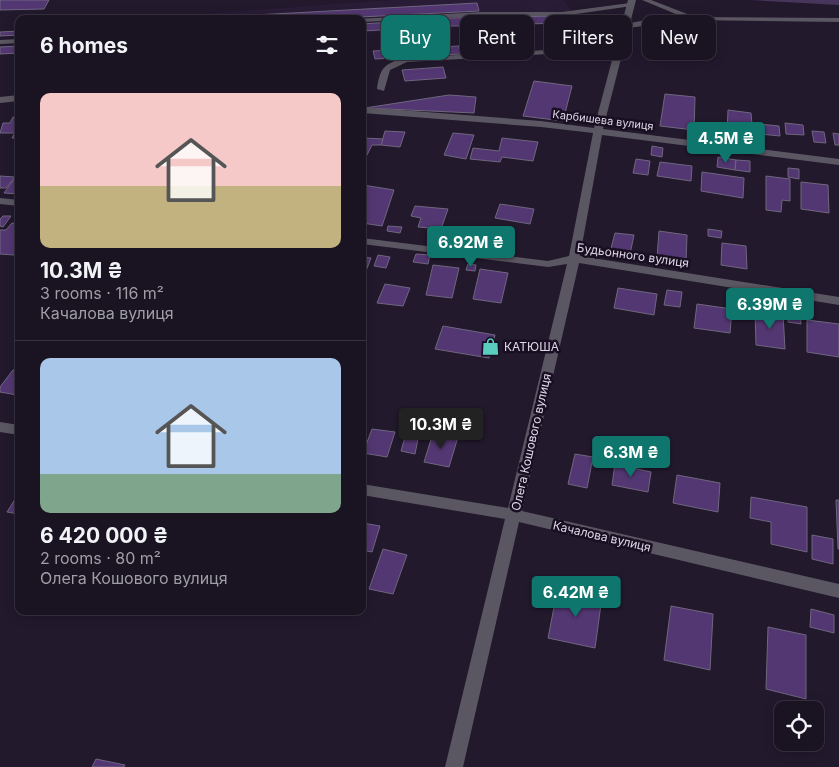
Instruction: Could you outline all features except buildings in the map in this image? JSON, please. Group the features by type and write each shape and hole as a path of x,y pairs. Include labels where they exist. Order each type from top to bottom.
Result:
{"street":[{"name":"Олега Кошового вулиця","path":"627,15 631,2"},
{"name":"Олега Кошового вулиця","path":"454,767 574,259 598,131 615,60"},
{"path":"0,100 15,98"},
{"name":"Карбишева вулиця","path":"366,110 522,122 839,162"},
{"path":"0,201 15,203"},
{"name":"Будьонного вулиця","path":"366,241 548,264 574,259 839,301"},
{"path":"0,427 15,429"},
{"name":"Качалова вулиця","path":"366,490 514,515 839,592"}],"lane":[{"path":"646,0 684,15"},
{"path":"366,20 481,14 562,14 631,2"},
{"path":"716,19 839,20"},
{"path":"0,42 15,41"},
{"path":"381,89 383,72 390,65 406,60 544,52"}],"shaded area":[{"path":"392,0 563,0 575,15 544,15 544,24 534,25 534,15 460,15 460,28 450,29 450,15 381,15 381,32 366,33 366,15 186,15"},
{"path":"751,0 839,0 839,5"}],"place":[{"name":"КАТЮША","path":"490,346"}]}
